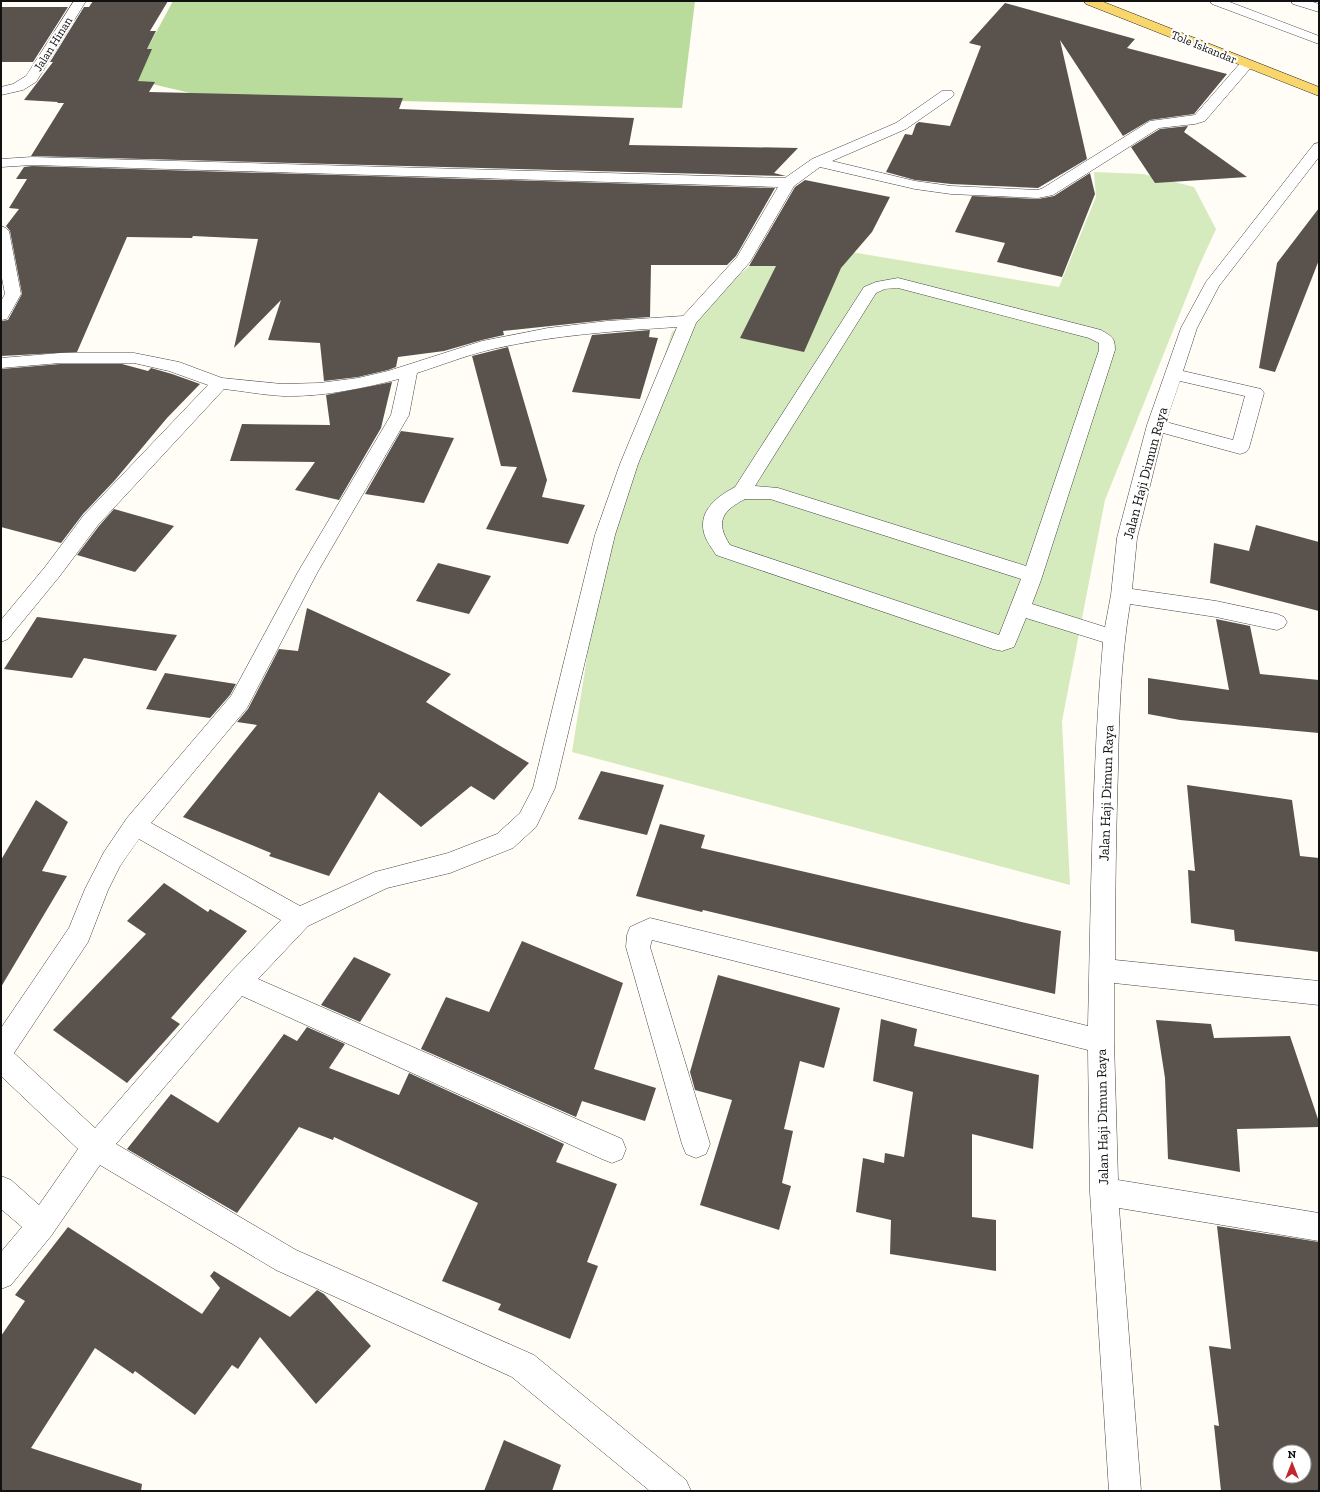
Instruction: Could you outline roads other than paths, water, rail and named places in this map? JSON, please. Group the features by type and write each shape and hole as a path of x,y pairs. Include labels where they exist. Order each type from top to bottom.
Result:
{"main road":[{"name":"Tole Iskandar","path":"1090,1 1319,92"}],"street":[{"name":"Jalan Hinan","path":"1,91 18,87 31,79 80,1"},
{"path":"1216,1 1319,40"},
{"path":"1297,1 1319,8"},
{"path":"817,162 915,184 950,190 1023,194 1048,192 1155,124 1195,120 1200,118 1247,64"},
{"path":"1,1275 40,1226 96,1147 238,982 299,918 382,879 450,863 505,840 528,820 544,788 605,535 629,464 688,321 744,259 788,183 817,162 901,126 947,94"},
{"name":"Jalan Haji Dimun Raya","path":"1125,1491 1104,1192 1101,1041 1109,697 1114,637 1121,595 1127,538 1156,424 1189,328 1212,285 1319,147"},
{"path":"1,162 40,161 788,183"},
{"path":"1,231 13,294 1,315"},
{"path":"742,492 870,290 882,285 898,283 1095,334 1107,340 1107,350 1031,580 1007,640 1002,643 723,550 712,531 713,514 723,502 742,492 771,493 1018,570 1028,574 1031,580"},
{"path":"1,363 60,358 134,358 173,366 220,383 282,390 319,389 358,384 409,370 488,345 548,333 607,326 688,321"},
{"path":"1,1050 79,934 100,883 112,859 135,825 240,702 308,572 400,414 409,370"},
{"path":"1156,424 1240,448 1255,393 1173,374"},
{"path":"1,634 52,572 91,520 220,383"},
{"path":"1121,595 1216,609 1277,622"},
{"path":"1019,608 1114,637"},
{"path":"135,825 299,918"},
{"path":"696,1144 638,947 639,935 650,928 1101,1041"},
{"path":"1102,970 1319,993"},
{"path":"238,982 612,1149"},
{"path":"1,1058 96,1147 286,1260 523,1366 675,1491"},
{"path":"1,1190 40,1226"},
{"path":"1104,1192 1319,1227"}]}
